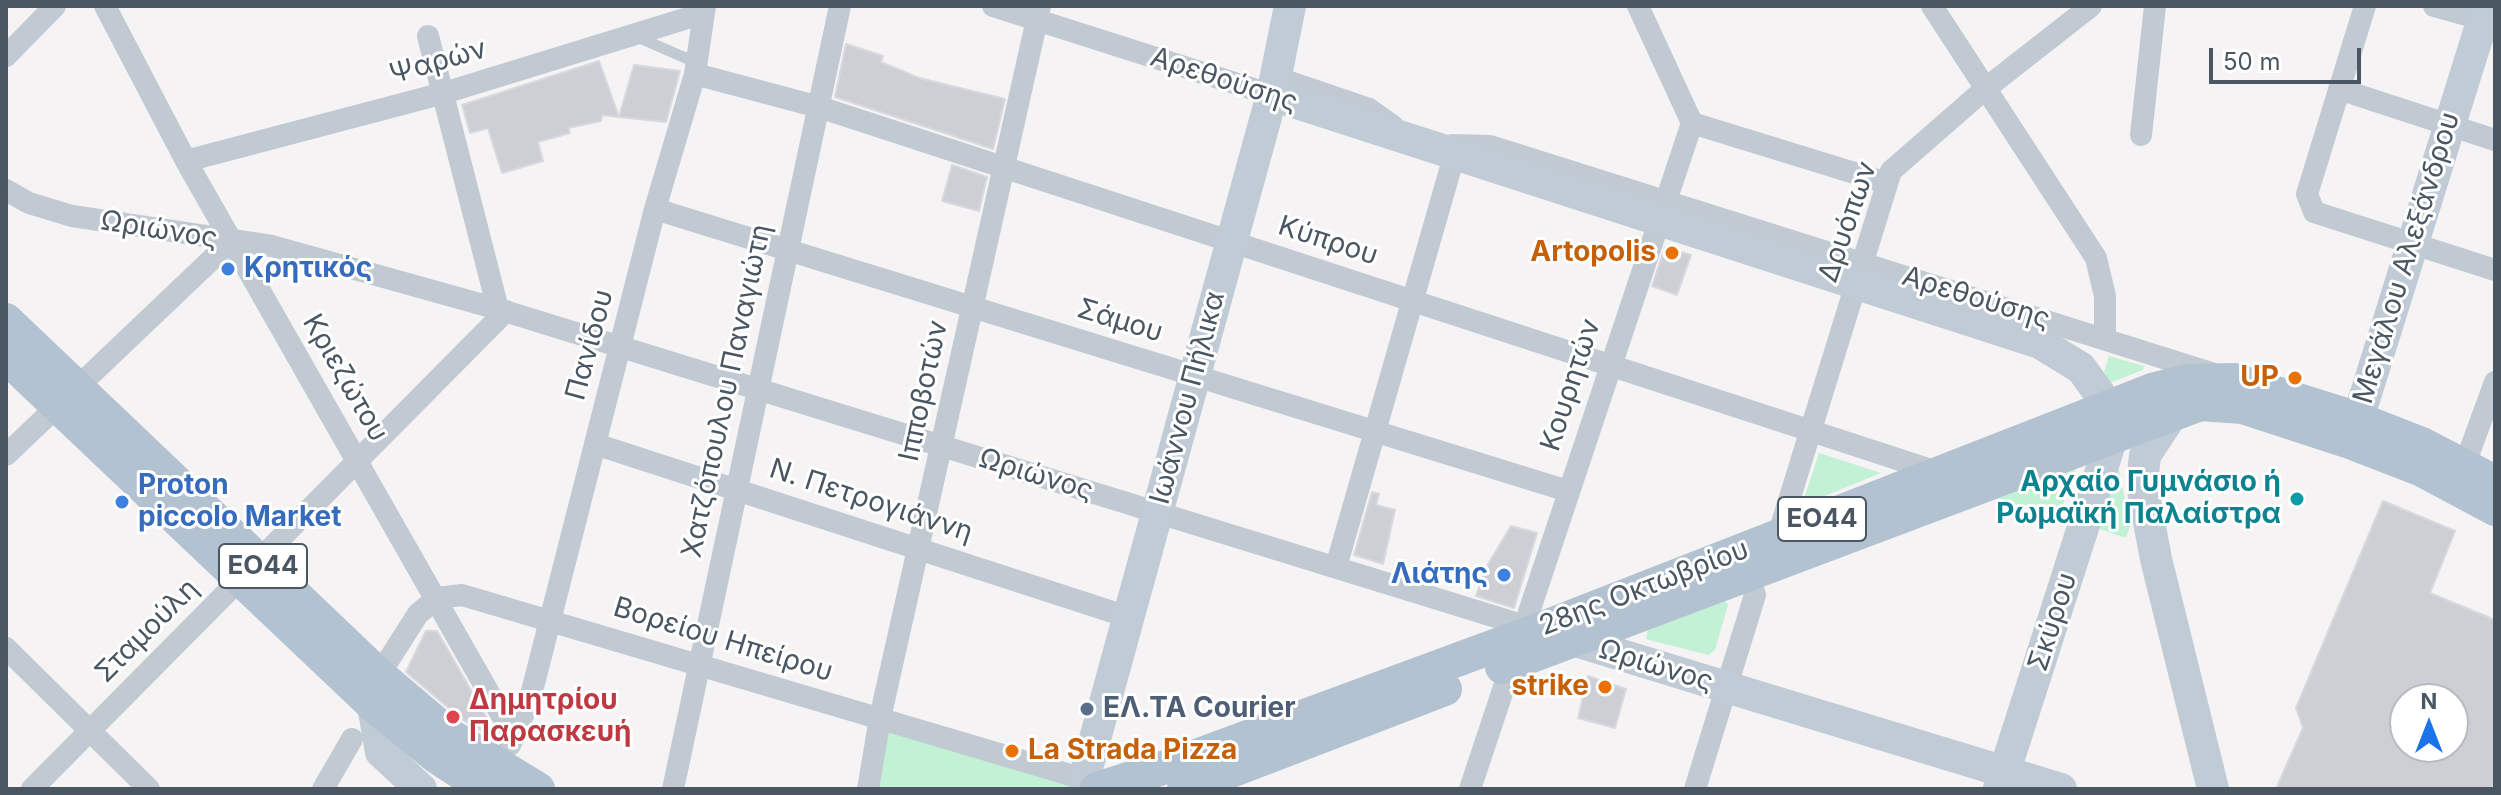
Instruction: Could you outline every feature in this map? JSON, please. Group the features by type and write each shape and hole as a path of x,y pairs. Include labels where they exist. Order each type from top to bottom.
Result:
{"main road":[{"name":"ΕΟ44","path":"6,320 68,396 248,571 376,690 451,736 494,779"},
{"name":"ΕΟ44","path":"6,357 68,396"},
{"name":"Αρεθούσης","path":"2235,380 2358,419 2465,464 2495,482"},
{"name":"28ης Οκτωβρίου","path":"1089,786 1172,765 1523,639 1576,642 1748,575 2110,421 2187,381 2235,380"},
{"name":"ΕΟ44","path":"2110,421 2173,413 2213,402 2243,407 2422,470 2495,509"},
{"name":"28ης Οκτωβρίου","path":"1184,789 1523,639 1778,536 1940,473 2110,421"},
{"name":"ΕΟ44","path":"376,690 431,779 494,779 538,789"}],"street":[{"path":"6,56 55,6"},
{"name":"Κριεζώτου","path":"105,6 186,161 514,737"},
{"name":"Χατζόπουλου Παναγιώτη","path":"673,789 840,6"},
{"name":"Αρεθούσης","path":"993,6 1036,11 1273,86 1456,151 1661,210 1861,274 2105,339 2235,380"},
{"name":"Ιωάννου Πήλικα","path":"1089,786 1128,617 1232,241 1273,86 1290,6"},
{"path":"1638,6 1692,123 1887,183"},
{"path":"1932,6 2096,258 2105,296 2105,339"},
{"name":"Δρυόπων","path":"1778,536 1887,183 1899,160 2091,6"},
{"path":"2141,135 2155,6"},
{"path":"2365,6 2307,194 2314,212 2495,270"},
{"path":"2434,6 2488,16"},
{"name":"Ψαρών","path":"186,161 444,93 705,9"},
{"name":"Πανίδου","path":"494,779 530,699 655,209 696,68 705,9"},
{"name":"Ιπποβοτών","path":"868,789 880,718 920,548 1036,11"},
{"name":"Μεγάλου Αλεξάνδρου","path":"2358,419 2448,124 2488,16"},
{"path":"428,36 502,310"},
{"name":"Κύπρου","path":"696,68 1940,473"},
{"path":"2339,89 2495,140"},
{"name":"Κουρητών","path":"1470,789 1523,639 1568,491 1692,123"},
{"path":"1336,567 1456,151"},
{"name":"Ωριώνος","path":"6,190 29,203 72,216 289,250 502,310 1336,567 1523,639"},
{"name":"Σάμου","path":"655,209 1568,491"},
{"path":"6,455 231,241"},
{"name":"Αρεθούσης","path":"1861,274 2063,354 2090,377 2110,421"},
{"name":"Σταμούλη","path":"32,789 502,310"},
{"path":"2465,464 2495,382"},
{"path":"2173,413 2145,455 2142,484 2156,559 2213,789"},
{"name":"Σκύρου","path":"2002,780 2110,421"},
{"name":"Ν. Πετρογιάννη","path":"595,444 1128,617"},
{"path":"1695,789 1755,595 1748,575"},
{"name":"Βορείου Ηπείρου","path":"437,598 462,595 550,620 880,718 1089,786"},
{"path":"376,690 418,614 437,598"},
{"name":"Ωριώνος","path":"1576,642 1727,688 2002,780 2061,789"},
{"path":"6,648 149,789"},
{"path":"323,789 352,739"}],"lane":[{"path":"630,34 696,68"}],"green space":[{"path":"2109,356 2144,366 2143,370 2110,383 2104,372"},
{"path":"1819,453 1881,473 1802,505"},
{"path":"2075,466 2057,520 1998,499"},
{"path":"2113,468 2119,469 2130,527 2126,538 2094,527"},
{"path":"1725,600 1728,605 1715,650 1708,655 1646,639 1648,629"},
{"path":"880,718 1084,779 1074,789 868,789"}],"building":[{"path":"846,44 883,56 881,62 919,78 1005,99 993,149 835,97"},
{"path":"599,61 619,117 602,115 601,121 568,128 570,133 538,142 543,161 502,173 488,128 470,133 462,105"},
{"path":"634,65 680,71 666,122 619,117"},
{"path":"952,165 987,177 979,211 942,201"},
{"path":"1665,247 1691,255 1677,295 1652,286"},
{"path":"1372,492 1379,494 1376,505 1395,510 1383,564 1354,555"},
{"path":"2383,501 2455,531 2430,593 2495,620 2495,789 2276,789 2303,728 2296,708"},
{"path":"1511,526 1537,533 1514,608 1476,596 1487,566"},
{"path":"426,631 437,631 492,727 485,733 463,720 406,672"},
{"path":"1588,676 1626,689 1615,728 1578,718"}],"place":[{"name":"Artopolis","path":"1672,253"},
{"name":"Κρητικός","path":"228,269"},
{"name":"UP","path":"2295,378"},
{"name":"Αρχαίο Γυμνάσιο ή Ρωμαϊκή Παλαίστρα","path":"2297,499"},
{"name":"Proton piccolo Market","path":"122,502"},
{"name":"Λιάτης","path":"1504,575"},
{"name":"strike","path":"1605,687"},
{"name":"ΕΛ.ΤΑ Courier","path":"1087,709"},
{"name":"Δημητρίου Παρασκευή","path":"453,717"},
{"name":"La Strada Pizza","path":"1012,751"}]}
